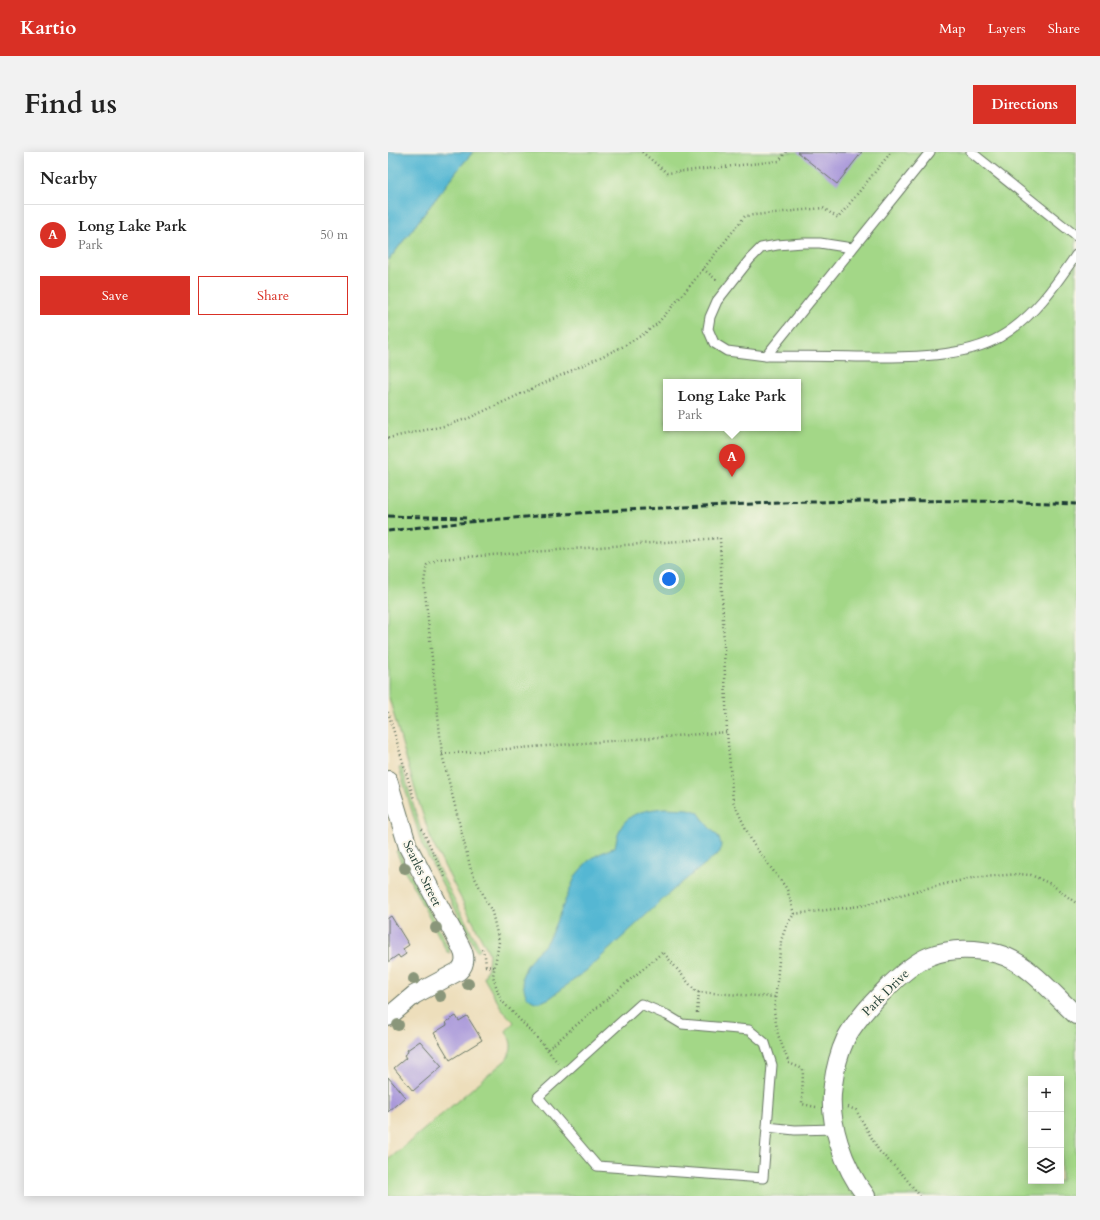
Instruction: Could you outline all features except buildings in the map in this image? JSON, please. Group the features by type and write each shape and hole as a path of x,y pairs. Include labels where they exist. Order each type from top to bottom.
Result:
{"street":[{"name":"Searles Street","path":"388,780 408,847 464,954 463,967 459,971 414,995 388,1017"},
{"name":"Park Drive","path":"866,1196 850,1169 836,1129 832,1112 833,1086 838,1061 846,1038 861,1017 894,981 909,968 929,956 953,950 976,950 999,954 1015,960 1076,1015"}],"lane":[{"path":"766,356 930,152"},
{"path":"971,152 1076,236"},
{"path":"852,248 820,243 776,245 761,248 750,259 727,288 710,317 708,329 714,343 727,351 766,356 901,357 956,351 980,346 1000,337 1034,311 1076,255"},
{"path":"641,1004 667,1015 682,1024 696,1025 749,1030 765,1043 772,1064 763,1178 597,1166 538,1097 641,1004"},
{"path":"767,1127 795,1130 836,1129"}],"path":[{"path":"642,152 667,173 779,161 786,152"},
{"path":"388,438 444,426 469,418 622,347 657,324 745,216 824,208 838,218 891,152"},
{"path":"703,269 727,288"},
{"path":"566,1072 547,1049 500,999 493,976 500,942 492,912 471,870 442,754 424,582 427,566 438,559 720,538 726,732 732,801 753,844 787,888 794,914 786,926 781,941 774,1011 778,1035 789,1062 803,1069 802,1104 820,1108"},
{"path":"388,712 414,800"},
{"path":"442,754 726,732"},
{"path":"420,822 446,878"},
{"path":"794,914 860,906 919,890 972,878 1018,874 1031,875 1051,884 1076,903"},
{"path":"478,942 485,956 486,966"},
{"path":"547,1049 663,952 696,992 775,997"},
{"path":"696,1025 699,992"},
{"path":"843,1105 856,1110 879,1151 903,1175 920,1196"}],"green space":[{"path":"473,152 1076,152 1076,1196 388,1196 388,1160 507,1059 511,1045 506,1031 514,1022 503,1011 484,978 488,966 489,953 432,842 418,800 388,694 388,261"},
{"path":"402,767 424,841 480,949 477,951 422,845 399,768"},
{"path":"398,850 450,953 447,952 404,869 396,851"}],"water":[{"path":"388,152 473,152 388,261"},
{"path":"664,808 689,809 698,812 708,826 718,836 721,844 720,852 674,889 587,970 550,998 541,1002 531,1000 526,996 522,977 526,967 535,954 544,946 551,934 576,875 587,862 597,855 615,847 622,825 626,820 637,813"}],"railway":[{"path":"388,531 557,515 726,505 901,501 988,501 1076,504"},
{"path":"388,516 466,518"}],"place":[{"name":"Long Lake Park","path":"732,477"}]}
